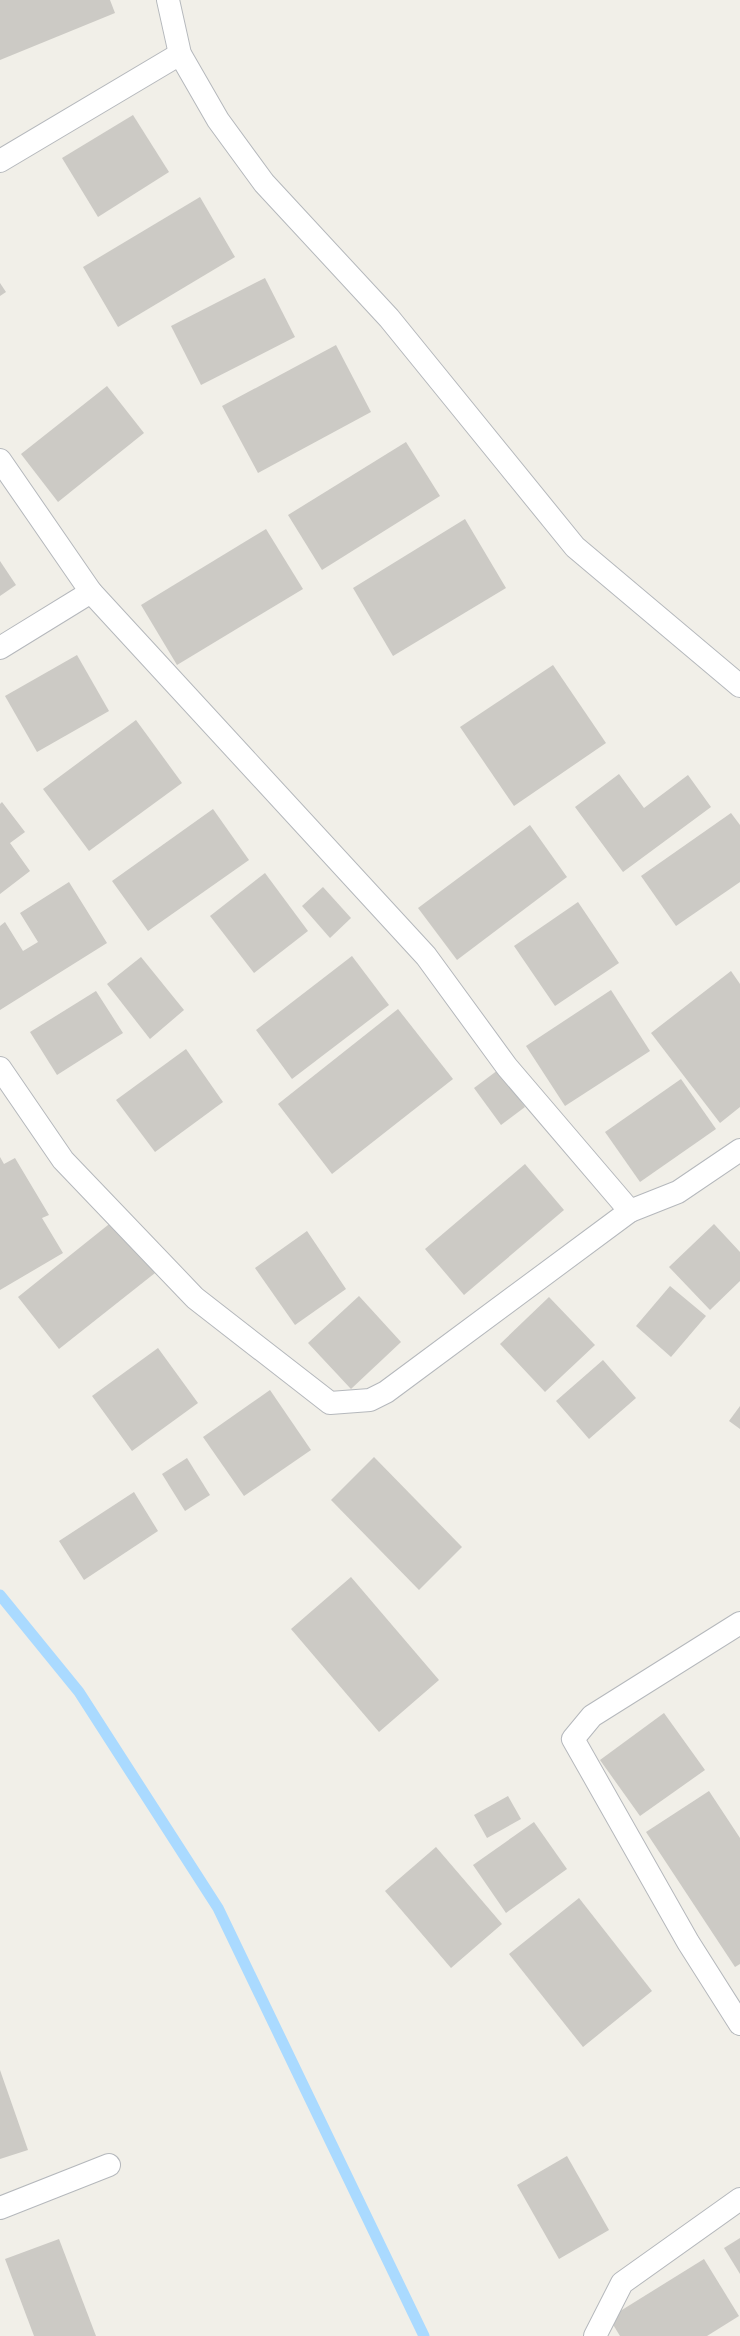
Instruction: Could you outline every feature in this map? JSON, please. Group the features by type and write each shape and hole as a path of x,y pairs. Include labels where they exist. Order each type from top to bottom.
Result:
{"street":[{"path":"168,0 180,54 218,120 264,184 389,318 574,547 740,686"},
{"path":"0,161 180,54"},
{"path":"0,460 91,592 426,956 507,1067 630,1211"},
{"path":"0,648 91,592"},
{"path":"1,1070 63,1160 195,1298 330,1402 370,1400 386,1392 630,1211 678,1192 740,1150"},
{"path":"740,1623 592,1716 573,1739 688,1942 740,2024"},
{"path":"0,2208 109,2165"},
{"path":"595,2336 622,2283 740,2199"}],"building":[{"path":"0,0 110,0 115,13 0,60"},
{"path":"133,115 169,172 98,217 62,158"},
{"path":"200,197 235,257 118,327 83,267"},
{"path":"265,278 295,337 201,385 171,326"},
{"path":"0,283 6,292 0,296"},
{"path":"336,345 371,412 258,473 222,406"},
{"path":"107,386 144,433 58,502 21,454"},
{"path":"406,442 440,496 322,570 288,515"},
{"path":"465,519 506,588 393,656 353,588"},
{"path":"266,529 303,589 177,665 141,605"},
{"path":"0,561 16,585 0,596"},
{"path":"77,655 109,711 37,752 5,696"},
{"path":"553,665 606,743 514,806 460,727"},
{"path":"136,720 182,783 89,851 43,789"},
{"path":"619,774 644,808 688,775 711,807 623,872 575,807"},
{"path":"2,802 25,832 10,843 30,871 0,894 0,804"},
{"path":"213,809 249,860 148,931 112,881"},
{"path":"731,813 740,825 740,882 676,926 641,876"},
{"path":"530,825 567,877 457,960 418,908"},
{"path":"265,873 308,931 254,973 210,916"},
{"path":"69,882 107,943 0,1010 0,926 5,922 23,951 38,942 20,913"},
{"path":"323,887 351,918 330,938 302,906"},
{"path":"578,902 619,963 555,1006 514,946"},
{"path":"352,956 389,1005 292,1079 256,1030"},
{"path":"141,957 184,1010 150,1039 107,984"},
{"path":"731,971 740,984 740,1107 720,1123 651,1033"},
{"path":"611,990 650,1051 565,1106 526,1046"},
{"path":"96,991 123,1033 57,1075 30,1032"},
{"path":"398,1009 453,1079 332,1174 278,1104"},
{"path":"186,1049 223,1102 155,1152 116,1100"},
{"path":"498,1070 525,1107 501,1125 474,1088"},
{"path":"681,1079 716,1129 640,1182 605,1132"},
{"path":"0,1157 4,1164 15,1158 49,1215 42,1218 63,1253 0,1290"},
{"path":"525,1164 564,1210 464,1295 425,1249"},
{"path":"113,1221 155,1273 59,1349 18,1297"},
{"path":"714,1224 740,1252 740,1281 710,1310 669,1267"},
{"path":"307,1231 346,1289 295,1325 255,1268"},
{"path":"670,1286 706,1316 671,1357 636,1326"},
{"path":"359,1296 401,1342 351,1389 308,1343"},
{"path":"549,1297 595,1345 545,1392 500,1344"},
{"path":"158,1348 198,1403 132,1451 92,1396"},
{"path":"603,1360 636,1398 589,1439 556,1401"},
{"path":"270,1390 311,1450 244,1496 203,1437"},
{"path":"740,1406 740,1429 729,1421"},
{"path":"374,1457 462,1547 419,1590 331,1500"},
{"path":"187,1458 210,1495 185,1511 162,1474"},
{"path":"134,1492 158,1531 84,1580 59,1541"},
{"path":"351,1577 439,1680 379,1732 291,1629"},
{"path":"664,1713 705,1770 640,1816 600,1760"},
{"path":"709,1791 740,1838 740,1964 735,1967 646,1832"},
{"path":"508,1796 521,1819 487,1838 474,1815"},
{"path":"534,1822 567,1869 506,1913 473,1865"},
{"path":"436,1847 502,1924 451,1968 385,1891"},
{"path":"579,1898 652,1991 583,2047 509,1954"},
{"path":"0,2070 28,2150 0,2159"},
{"path":"567,2156 609,2230 559,2259 517,2185"},
{"path":"740,2238 740,2274 724,2248"},
{"path":"59,2239 96,2336 34,2336 5,2259"},
{"path":"704,2259 739,2316 707,2336 620,2336 609,2318"}],"waterway":[{"path":"0,1595 79,1692 218,1908 424,2336"}]}
